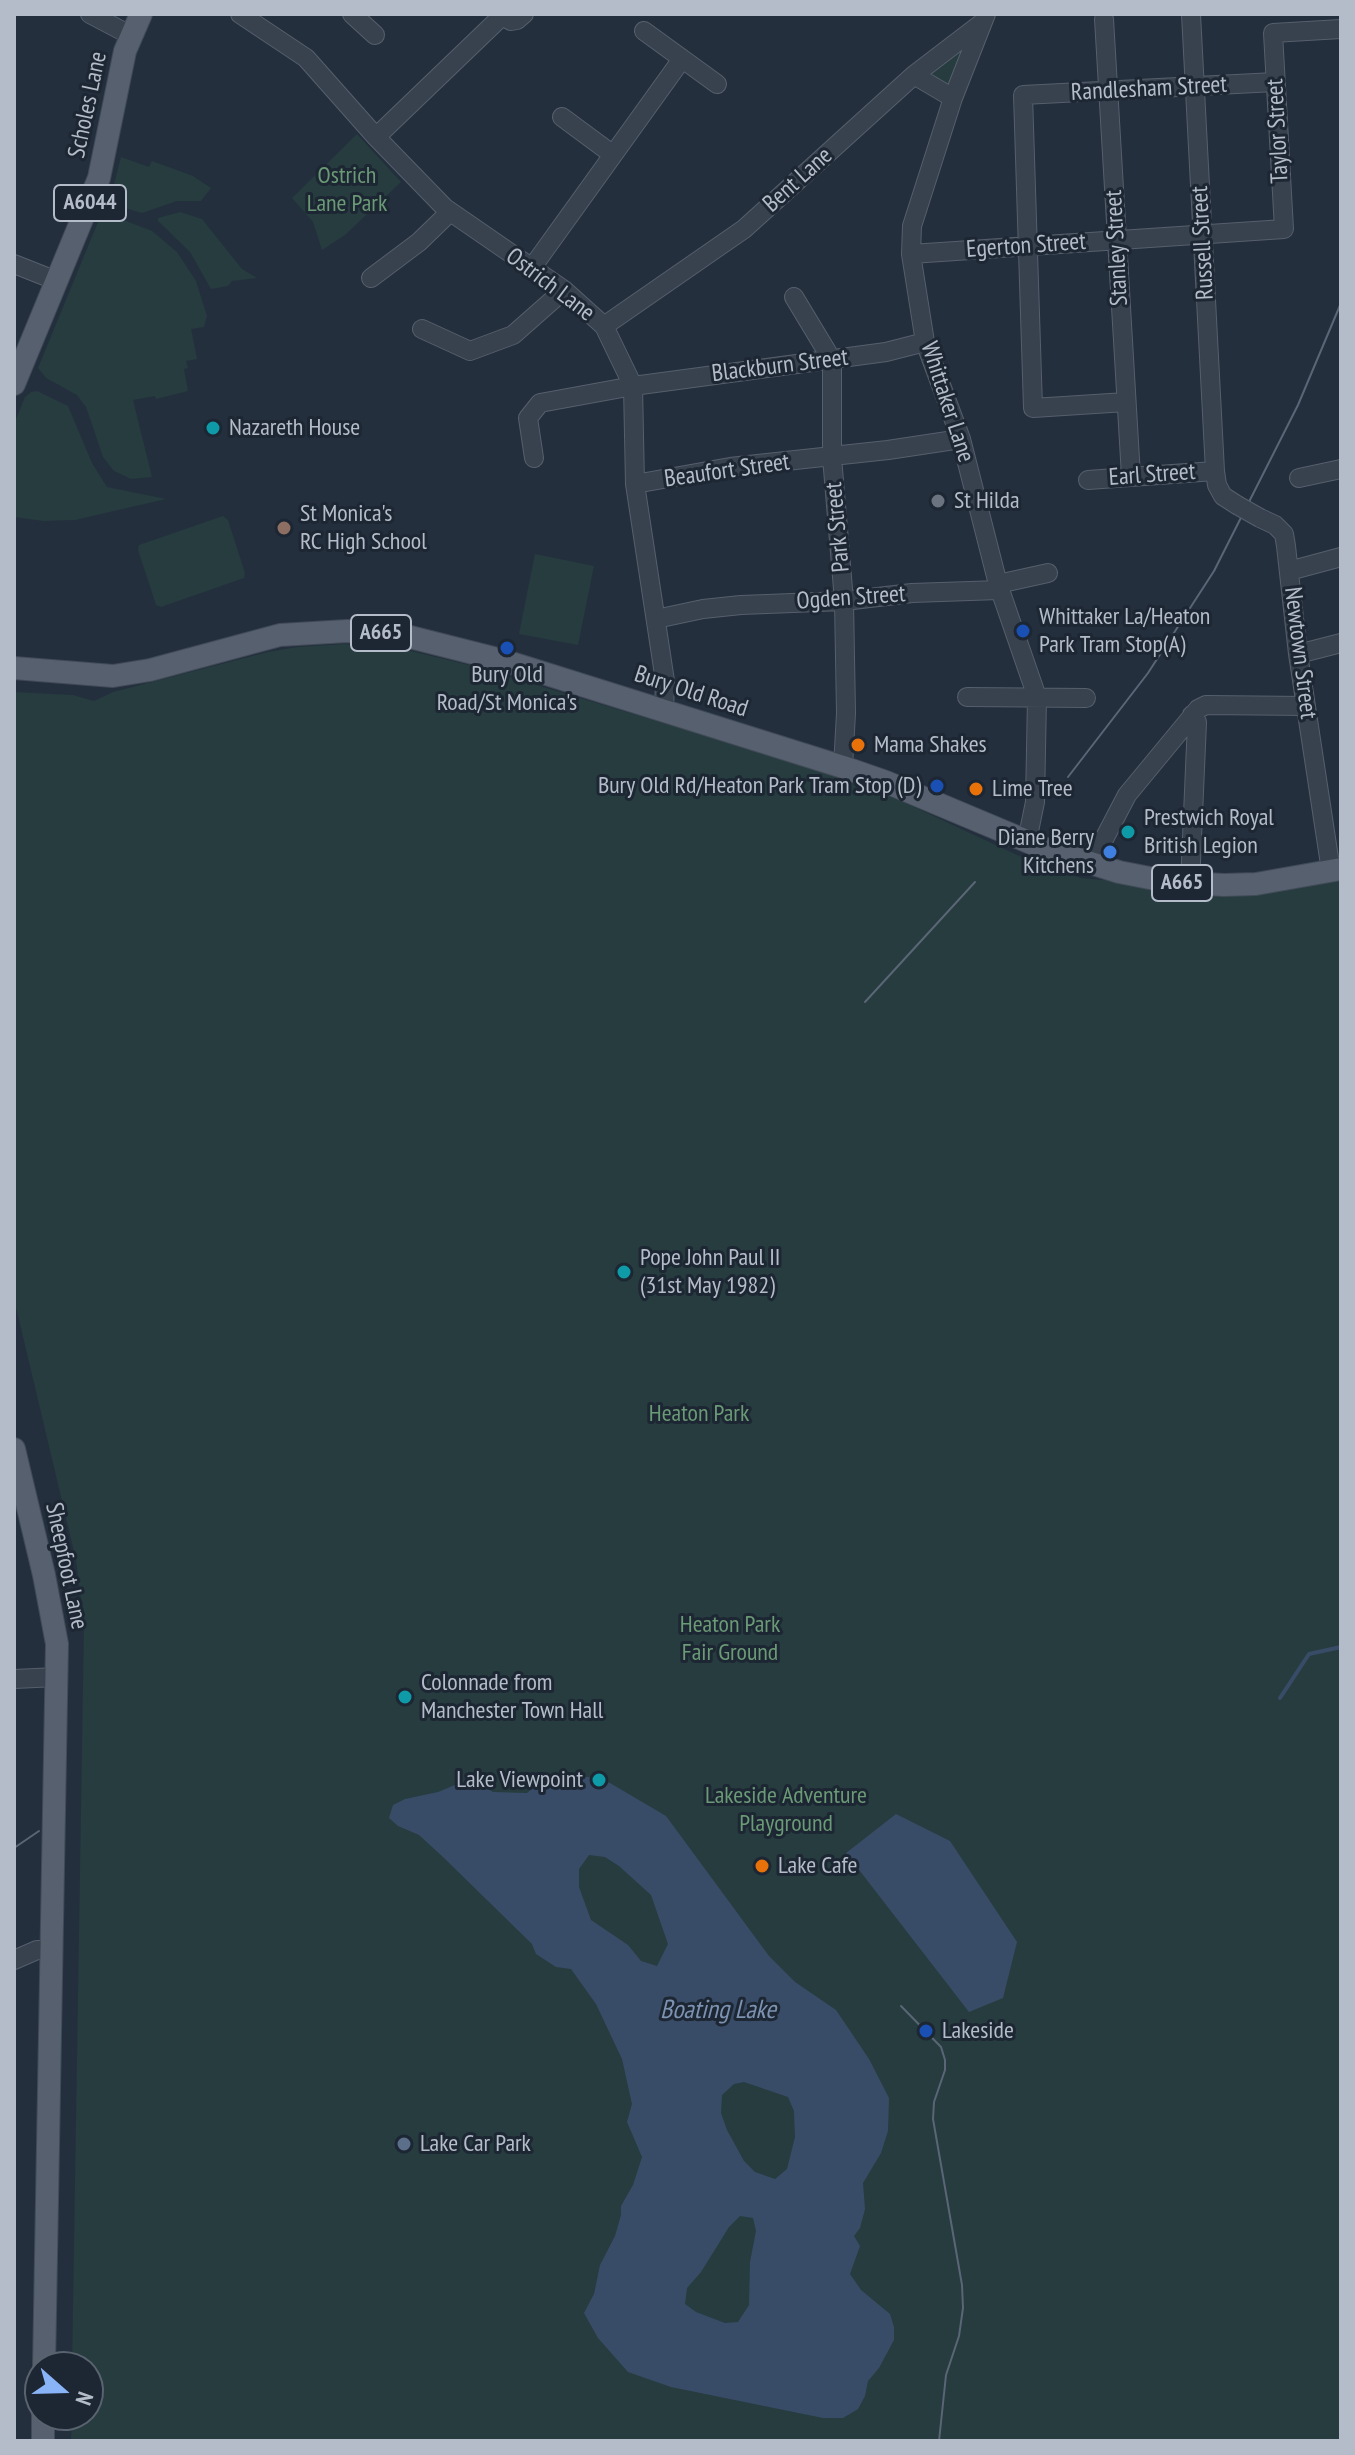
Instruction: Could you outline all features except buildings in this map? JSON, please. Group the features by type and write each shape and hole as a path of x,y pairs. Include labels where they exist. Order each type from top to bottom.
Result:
{"main road":[{"name":"Scholes Lane","path":"14,384 99,178 130,35 141,14"},
{"name":"Bury Old Road","path":"14,668 113,676 150,670 280,635 377,633 464,649 843,767 1027,841 1091,864 1148,879 1190,884 1256,884 1336,870"},
{"name":"Sheepfoot Lane","path":"14,1449 54,1624 57,1677 44,2351"}],"street":[{"path":"90,14 130,35"},
{"name":"Ostrich Lane","path":"240,14 306,58 376,137 450,212 564,290 604,326 633,386 635,484 665,681 664,710"},
{"path":"352,14 375,35"},
{"path":"376,137 500,15 511,21 524,14"},
{"name":"Russell Street","path":"1191,14 1215,471"},
{"name":"Bent Lane","path":"604,326 744,229 914,75 984,18"},
{"name":"Whittaker Lane","path":"984,18 953,98 912,226 911,254 925,342 961,439 998,587 1037,697 1035,802 1027,841"},
{"name":"Stanley Street","path":"1104,19 1131,476"},
{"name":"Taylor Street","path":"1284,229 1273,33 1341,29"},
{"path":"644,31 717,84"},
{"path":"531,269 682,59"},
{"path":"914,75 953,98"},
{"name":"Randlesham Street","path":"1027,245 1023,95 1275,82"},
{"path":"562,117 612,154"},
{"path":"371,278 419,242 450,212"},
{"name":"Egerton Street","path":"911,254 1284,229"},
{"path":"1027,245 1033,408 1126,402"},
{"path":"14,264 57,281"},
{"path":"422,329 470,351 513,335 564,290"},
{"path":"794,297 832,360"},
{"name":"Blackburn Street","path":"534,458 528,418 540,403 633,386 886,352 925,342"},
{"name":"Park Street","path":"832,360 832,457 844,601 846,713 843,767"},
{"name":"Beaufort Street","path":"635,484 730,467 961,439"},
{"path":"1299,478 1341,469"},
{"name":"Earl Street","path":"1088,480 1215,471"},
{"name":"Newtown Street","path":"1215,471 1223,496 1275,525 1284,534 1306,706 1336,870"},
{"path":"1289,571 1341,557"},
{"name":"Ogden Street","path":"656,619 741,605 844,601 998,587 1048,573"},
{"path":"1298,654 1341,643"},
{"path":"967,697 1086,698"},
{"path":"1091,864 1127,795 1192,715 1206,705 1306,706"},
{"path":"1190,884 1197,722 1192,715"},
{"path":"14,1679 57,1677"},
{"path":"14,1960 37,1950 50,1950"}],"green space":[{"path":"962,47 949,90 924,71"},
{"name":"Ostrich Lane Park","path":"357,134 401,182 345,235 322,250 313,222 292,198"},
{"path":"121,157 149,167 152,161 193,176 211,188 201,201 177,201 142,213 128,209 111,196"},
{"path":"180,212 202,219 242,269 257,278 232,281 228,286 211,289 190,252 158,221 158,218"},
{"path":"113,216 152,231 177,252 196,281 207,316 204,327 191,329 197,359 186,361 188,368 184,369 188,391 156,399 155,396 133,400 152,477 131,479 114,471 103,457 86,407 77,395 46,378 38,368 98,222"},
{"path":"37,391 68,406 92,463 107,487 166,499 75,520 44,521 14,517 14,424 25,397"},
{"path":"223,516 228,520 244,578 161,607 156,605 139,545"},
{"path":"535,554 594,566 578,645 519,634"},
{"name":"Heaton Park","path":"344,644 411,651 477,667 842,777 882,792 1017,855 1081,878 1255,894 1341,881 1341,2441 71,2441 71,2431 104,2431 104,2351 72,2351 84,1623 76,1560 14,1299 14,692 73,695 94,701 113,692 298,647"}],"water":[{"name":"Boating Lake","path":"588,1777 610,1783 666,1816 769,1956 795,1982 836,2010 869,2059 889,2098 888,2131 881,2153 863,2183 865,2209 860,2228 854,2236 860,2246 850,2274 861,2290 890,2314 894,2340 868,2381 858,2409 843,2418 823,2418 671,2387 628,2372 598,2338 584,2313 594,2294 600,2265 615,2236 621,2206 633,2185 642,2157 627,2122 632,2104 622,2059 596,2004 571,1969 556,1967 536,1954 532,1944 443,1857 419,1835 398,1826 389,1818 393,1805 405,1799 438,1792 460,1783 479,1783 493,1792 527,1793 541,1781","holes":["589,1855 605,1857 619,1866 651,1895 668,1944 657,1966 641,1961 628,1945 591,1920 579,1887 579,1869","744,2082 788,2097 794,2111 795,2137 787,2169 775,2179 755,2172 744,2161 727,2130 721,2113 722,2095 734,2084","740,2216 753,2218 756,2231 750,2262 749,2305 738,2322 725,2323 696,2312 685,2304 687,2288 701,2272 729,2227"]},
{"path":"896,1814 950,1841 1017,1942 1003,1998 969,2012 846,1853"}],"waterway":[{"path":"1280,1698 1309,1654 1341,1647"}],"tram line":[{"path":"1068,777 1148,673 1214,571 1298,405 1341,303"},
{"path":"865,1002 975,882"},
{"path":"14,1848 39,1831"},
{"path":"901,2006 941,2047 945,2060 945,2070 934,2102 933,2119 962,2285 963,2308 959,2336 946,2375 939,2441"}],"place":[{"name":"Nazareth House","path":"213,428"},
{"name":"St Hilda","path":"938,501"},
{"name":"St Monica's RC High School","path":"284,528"},
{"name":"Whittaker La/Heaton Park Tram Stop(A)","path":"1023,631"},
{"name":"Bury Old Road/St Monica's","path":"507,648"},
{"name":"Mama Shakes","path":"858,745"},
{"name":"Bury Old Rd/Heaton Park Tram Stop (D)","path":"937,786"},
{"name":"Lime Tree","path":"976,789"},
{"name":"Prestwich Royal British Legion","path":"1128,832"},
{"name":"Diane Berry Kitchens","path":"1110,852"},
{"name":"Pope John Paul II (31st May 1982)","path":"624,1272"},
{"name":"Colonnade from Manchester Town Hall","path":"405,1697"},
{"name":"Lake Viewpoint","path":"599,1780"},
{"name":"Lake Cafe","path":"762,1866"},
{"name":"Lakeside","path":"926,2031"},
{"name":"Lake Car Park","path":"404,2144"}],"park label":[{"name":"Heaton Park Fair Ground","path":"730,1639"},
{"name":"Lakeside Adventure Playground","path":"786,1810"}]}
